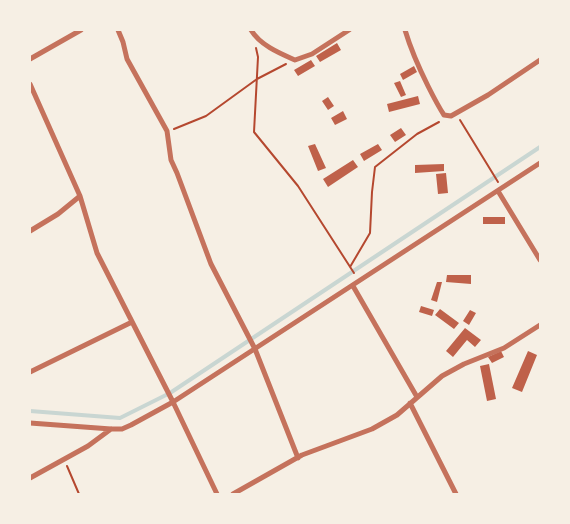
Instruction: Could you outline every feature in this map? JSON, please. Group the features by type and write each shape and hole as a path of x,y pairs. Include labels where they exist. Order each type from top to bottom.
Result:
{"street":[{"path":"30,59 81,30"},
{"path":"118,30 127,59 167,131 170,160 177,172 211,264 255,349 298,458"},
{"path":"252,32 274,51 295,60 312,54 349,30"},
{"path":"406,30 408,41 418,66 444,114 453,115 488,96 540,60"},
{"path":"30,84 80,196 97,253 173,402 217,494"},
{"path":"30,423 111,429 122,429 131,425 173,402 540,164"},
{"path":"498,191 540,260"},
{"path":"30,231 58,214 80,196"},
{"path":"353,286 417,397"},
{"path":"30,372 132,322"},
{"path":"233,494 298,458 372,429 397,415 442,376 464,364 504,348 540,325"},
{"path":"410,403 456,494"},
{"path":"30,478 88,446 111,429"}],"path":[{"path":"252,32 258,57 254,132 298,186 350,267 370,233 374,167 417,134 453,115 493,174"},
{"path":"167,131 206,116 257,79 295,60"},
{"path":"64,459 79,494"}],"building":[{"path":"337,43 341,50 320,62 316,56"},
{"path":"311,60 315,66 298,76 294,70"},
{"path":"414,66 417,72 403,80 400,74"},
{"path":"400,81 406,95 401,97 394,83"},
{"path":"418,96 420,104 389,112 387,104"},
{"path":"328,97 334,106 328,110 322,101"},
{"path":"343,111 347,119 335,125 331,118"},
{"path":"401,128 406,135 395,142 390,135"},
{"path":"315,144 326,168 318,171 308,146"},
{"path":"378,144 382,150 364,161 360,154"},
{"path":"353,160 358,167 328,187 323,179"},
{"path":"444,164 444,171 415,173 415,165"},
{"path":"446,173 448,193 438,194 436,174"},
{"path":"483,217 505,217 505,224 483,224"},
{"path":"447,275 471,275 471,284 446,282"},
{"path":"437,282 442,282 437,302 431,300"},
{"path":"421,306 434,310 432,316 419,312"},
{"path":"440,309 459,323 454,329 435,315"},
{"path":"470,310 476,313 469,325 463,321"},
{"path":"465,328 481,340 475,347 467,340 453,357 446,351"},
{"path":"501,351 504,357 492,363 488,357"},
{"path":"528,351 537,355 522,392 512,388"},
{"path":"489,364 496,399 487,401 480,366"}],"waterway":[{"path":"30,411 120,418 170,393 540,147"}]}
